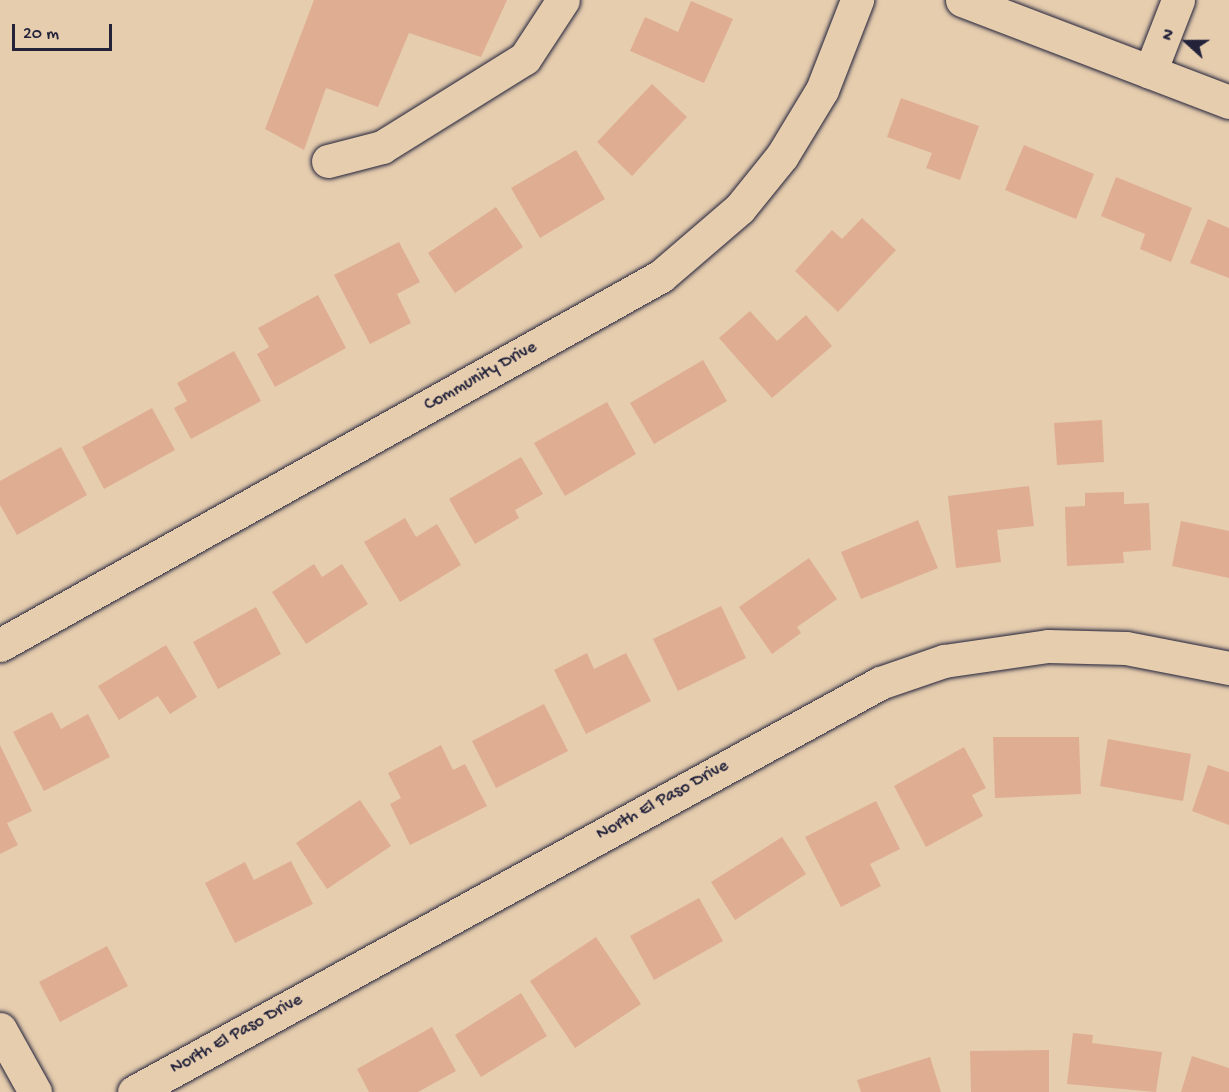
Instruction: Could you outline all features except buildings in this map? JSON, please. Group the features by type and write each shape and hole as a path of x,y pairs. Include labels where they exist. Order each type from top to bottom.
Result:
{"street":[{"path":"328,161 382,147 525,58 563,0"},
{"name":"Community Drive","path":"0,645 661,276 740,208 782,156 822,90 857,0"},
{"path":"962,0 1229,102"},
{"path":"1150,72 1178,0"},
{"name":"North El Paso Drive","path":"134,1092 880,683 944,662 1048,646 1126,648 1229,668"},
{"path":"0,1029 35,1092"}]}
